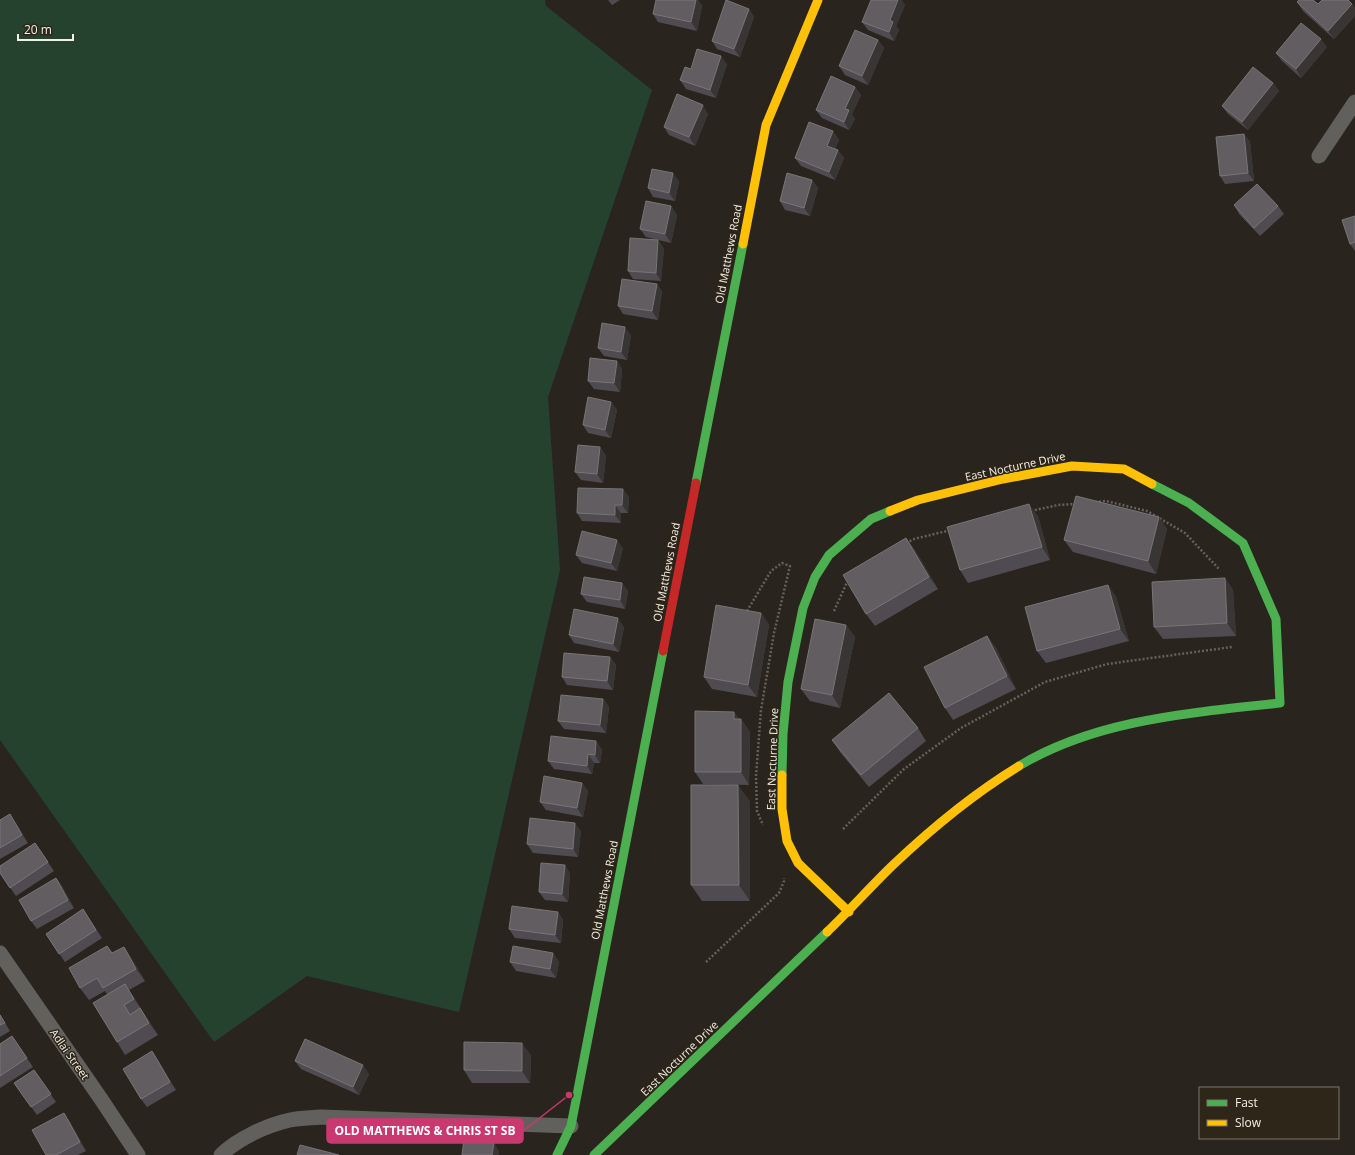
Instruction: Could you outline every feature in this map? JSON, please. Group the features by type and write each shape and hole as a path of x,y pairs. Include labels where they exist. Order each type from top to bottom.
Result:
{"street":[{"name":"Old Matthews Road","path":"557,1155 571,1126 766,126 818,0"},
{"path":"1319,156 1355,102"},
{"name":"East Nocturne Drive","path":"594,1155 849,912 903,856 954,810 992,784 1032,759 1066,743 1101,731 1157,718 1280,703 1276,619 1243,543 1189,503 1124,469 1072,466 1002,479 918,500 871,519 829,555 815,577 803,608 788,682 783,734 782,809 787,841 798,863 849,912"},
{"name":"Adlai Street","path":"0,953 102,1099 138,1155"},
{"path":"220,1155 228,1147 264,1128 290,1120 321,1117 571,1126"}],"path":[{"path":"1092,502 1106,501 1147,511 1185,533 1219,569"},
{"path":"1028,512 1058,505 1078,503"},
{"path":"901,545 914,538 952,530"},
{"path":"834,611 850,576"},
{"path":"843,829 904,769 961,728 1045,682 1107,664 1232,647"}],"green space":[{"path":"0,0 545,0 546,6 652,90 548,397 560,570 459,1012 307,976 214,1042 0,740"}],"building":[{"path":"656,0 696,0 691,22 653,14"},
{"path":"726,0 749,9 734,49 712,41"},
{"path":"871,0 898,0 890,20 893,22 889,32 862,22"},
{"path":"1299,0 1313,0 1318,4 1322,0 1348,0 1352,4 1328,31 1297,2"},
{"path":"1301,23 1321,39 1296,69 1276,53"},
{"path":"855,30 878,40 862,76 839,66"},
{"path":"697,49 721,56 710,90 680,80 685,67 691,69"},
{"path":"1253,67 1273,83 1242,122 1222,106"},
{"path":"831,76 855,87 845,109 849,110 844,122 816,110"},
{"path":"677,94 703,105 689,137 664,127"},
{"path":"809,122 833,131 827,146 838,150 829,172 795,158"},
{"path":"1244,134 1248,173 1220,176 1216,137"},
{"path":"652,169 673,173 669,193 648,188"},
{"path":"787,173 812,180 804,208 780,201"},
{"path":"1257,184 1278,206 1254,228 1234,205"},
{"path":"646,201 671,206 665,234 640,229"},
{"path":"1355,216 1355,242 1350,244 1342,220"},
{"path":"630,238 658,240 656,273 628,271"},
{"path":"622,279 657,284 652,311 618,306"},
{"path":"602,323 625,327 621,352 598,348"},
{"path":"590,358 617,361 614,383 588,381"},
{"path":"588,397 611,402 605,430 583,425"},
{"path":"578,445 600,447 597,474 575,472"},
{"path":"578,488 623,489 622,505 615,505 615,515 577,513"},
{"path":"1076,496 1159,517 1148,561 1064,540"},
{"path":"1029,504 1042,547 960,570 947,527"},
{"path":"582,531 617,540 611,563 576,555"},
{"path":"906,538 929,577 866,614 843,575"},
{"path":"584,577 622,583 620,600 581,594"},
{"path":"1225,578 1227,623 1154,627 1152,582"},
{"path":"1108,585 1120,629 1037,651 1025,607"},
{"path":"716,605 761,613 748,685 704,677"},
{"path":"574,609 618,618 613,644 569,635"},
{"path":"815,619 846,625 832,695 801,689"},
{"path":"987,636 1007,676 945,708 924,667"},
{"path":"564,653 610,657 607,681 562,677"},
{"path":"889,693 918,728 861,775 832,740"},
{"path":"561,695 603,699 600,725 558,721"},
{"path":"695,711 734,712 734,719 741,719 741,772 695,772"},
{"path":"551,736 596,741 595,755 588,754 587,766 548,761"},
{"path":"544,776 582,783 577,808 540,802"},
{"path":"691,785 738,785 739,885 691,885"},
{"path":"10,814 22,835 0,848 0,820"},
{"path":"530,818 575,823 573,849 527,844"},
{"path":"35,843 48,862 10,888 0,873 0,866"},
{"path":"541,863 565,865 562,894 539,892"},
{"path":"56,878 68,900 31,921 19,900"},
{"path":"512,906 558,912 555,935 509,929"},
{"path":"83,909 96,930 59,954 46,934"},
{"path":"107,946 112,953 124,947 136,969 103,988 97,978 80,988 69,968"},
{"path":"513,946 553,953 550,969 510,962"},
{"path":"125,984 134,999 124,1005 130,1015 140,1008 149,1023 117,1042 93,1003"},
{"path":"0,1015 5,1023 0,1025"},
{"path":"12,1036 27,1058 0,1076 0,1044"},
{"path":"305,1039 363,1065 353,1087 295,1061"},
{"path":"464,1042 522,1043 522,1071 464,1070"},
{"path":"152,1051 170,1082 141,1099 123,1069"},
{"path":"34,1070 51,1094 31,1107 14,1083"},
{"path":"64,1113 80,1142 56,1155 46,1155 32,1130"},
{"path":"464,1139 494,1143 492,1155 462,1155"},
{"path":"300,1145 339,1155 297,1155"}],"traffic: fast":[{"path":"696,483 743,244"},
{"path":"1019,766 1049,750 1112,728 1179,715 1280,703 1276,619 1243,543 1189,503 1152,484"},
{"path":"782,775 783,734 788,682 803,608 815,577 829,555 871,519 890,511"},
{"path":"557,1155 571,1126 663,651"},
{"path":"594,1155 827,932"}],"traffic: slow":[{"path":"743,244 766,125 818,0"},
{"path":"890,511 918,500 1003,479 1072,466 1124,469 1152,484"},
{"path":"827,932 885,872 924,837 986,788 1019,766"},
{"path":"782,775 782,809 787,841 798,863 849,912"}],"traffic: jam":[{"path":"663,651 696,483"}],"place":[{"name":"OLD MATTHEWS & CHRIS ST SB","path":"569,1095"}]}
